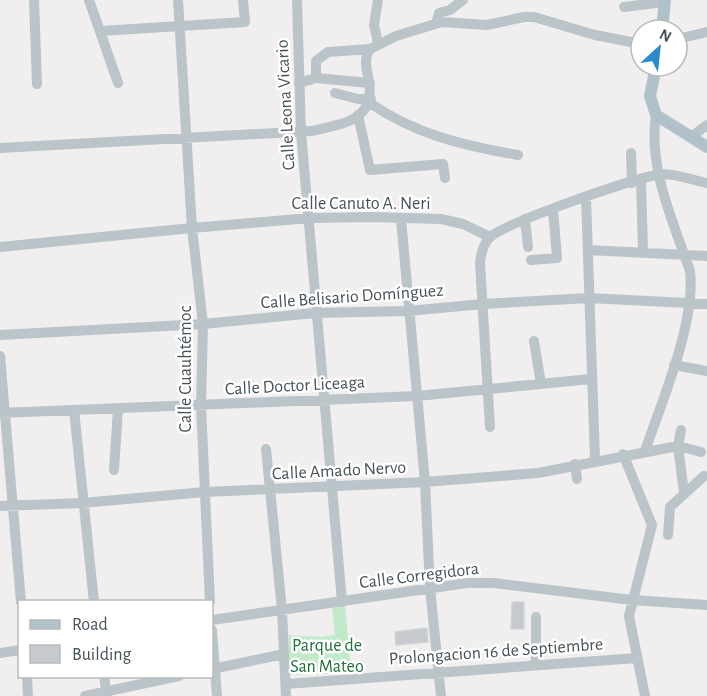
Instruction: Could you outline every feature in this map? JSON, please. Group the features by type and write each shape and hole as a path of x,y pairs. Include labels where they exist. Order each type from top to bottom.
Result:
{"main road":[{"path":"663,18 665,1"},
{"path":"654,78 650,96 656,115 707,147"}],"street":[{"path":"34,0 37,84"},
{"path":"89,0 118,82"},
{"name":"Calle Cuauhtémoc","path":"178,0 192,228 202,324 201,406 210,600"},
{"path":"100,32 245,22 243,0"},
{"name":"Calle Leona Vicario","path":"297,0 301,132 342,602"},
{"path":"0,148 301,132 350,122 370,101 370,83 366,64 374,46 374,25 378,0"},
{"path":"436,24 439,13 450,10 463,0"},
{"path":"624,7 665,1"},
{"path":"316,78 316,61 328,52 374,46 436,24 453,22 487,25 534,17 595,35 629,42"},
{"path":"689,36 707,32"},
{"path":"300,83 316,78 370,83"},
{"path":"335,93 370,101 410,127 432,135 482,149 519,154"},
{"path":"358,115 369,155 370,170 443,164 446,178"},
{"path":"645,451 674,365 691,302 690,271 658,174 654,132 656,115"},
{"path":"691,137 707,125"},
{"path":"631,153 637,181 643,252"},
{"path":"490,427 480,263 482,249 490,237 503,228 525,219 658,174 707,183"},
{"path":"586,197 594,460"},
{"path":"531,260 557,258 553,209"},
{"name":"Calle Canuto A. Neri","path":"0,247 309,218 441,219 463,224 490,237"},
{"path":"400,219 425,482 430,588 441,696"},
{"path":"525,219 528,247"},
{"path":"588,250 707,256"},
{"name":"Calle Belisario Domínguez","path":"0,335 202,324 315,313 408,311 589,298 707,304"},
{"path":"534,341 541,384"},
{"path":"0,356 3,413 15,505 21,600"},
{"path":"674,365 707,370"},
{"name":"Calle Doctor Liceaga","path":"3,413 417,396 591,379"},
{"path":"114,470 118,409"},
{"path":"74,410 94,600"},
{"path":"681,430 678,446 684,493"},
{"path":"678,446 701,452"},
{"name":"Calle Amado Nervo","path":"0,506 82,503 205,492 425,482 538,473 623,454 678,446"},
{"path":"266,448 282,610 286,696"},
{"path":"623,454 652,525 629,616 645,696"},
{"path":"575,465 577,478"},
{"path":"668,535 670,507 704,476"},
{"name":"Calle Corregidora","path":"213,620 430,588 494,583 632,600 707,605"},
{"path":"536,617 536,665"},
{"path":"0,653 18,650"},
{"path":"217,696 213,669 284,654"},
{"name":"Prolongacion 16 de Septiembre","path":"286,684 637,658"},
{"path":"27,678 28,696"},
{"path":"104,678 107,694"},
{"path":"85,696 107,694 171,678"}],"green space":[{"name":"Parque de San Mateo","path":"345,605 351,673 289,675 289,635 319,637 335,635 332,606"}],"building":[{"path":"512,602 524,602 524,629 511,629"},
{"path":"427,628 428,642 396,645 395,632"}]}
